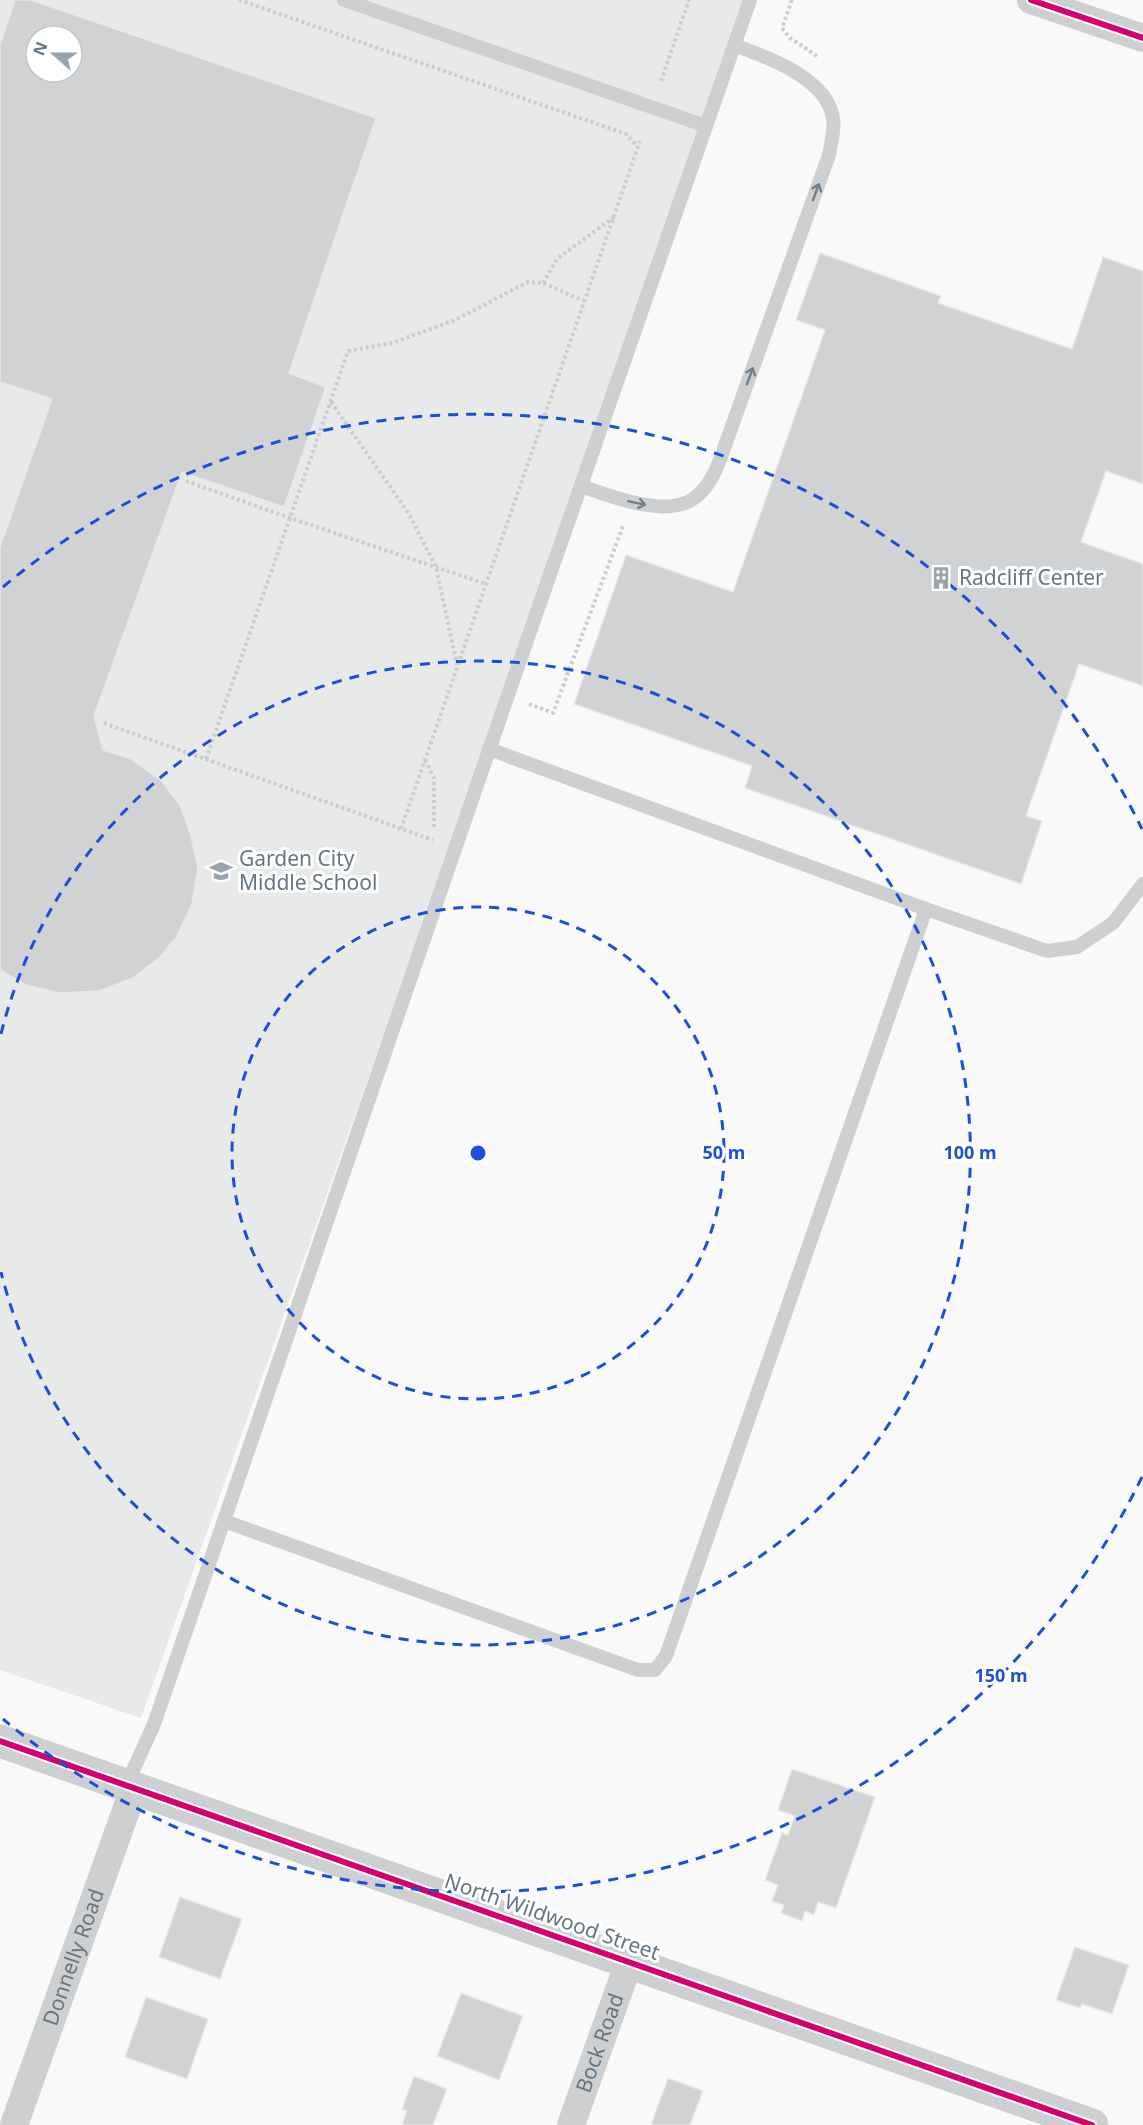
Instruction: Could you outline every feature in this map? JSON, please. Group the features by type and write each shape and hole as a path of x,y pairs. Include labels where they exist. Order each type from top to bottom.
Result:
{"street":[{"path":"1031,0 1143,38"},
{"name":"North Wildwood Street","path":"0,1741 1092,2125"},
{"name":"Donnelly Road","path":"14,2125 130,1787"},
{"name":"Bock Road","path":"571,2125 629,1962"}],"lane":[{"path":"344,0 706,126"},
{"path":"130,1787 154,1724 489,749 750,0"},
{"path":"581,486 624,501 657,506 684,503 694,499 705,487 728,440 829,155 833,117 828,103 819,92 806,79 785,66 734,45"},
{"path":"489,749 1047,951 1077,947 1113,923 1143,884"},
{"path":"224,1521 638,1670 655,1670 666,1656 926,909"}],"path":[{"path":"239,0 626,134 638,147"},
{"path":"661,81 689,0"},
{"path":"401,829 640,141"},
{"path":"543,283 557,259 614,217"},
{"path":"206,759 348,351 392,343 455,320 528,282 543,283 584,301"},
{"path":"331,402 409,514 436,567 457,666"},
{"path":"186,481 486,584"},
{"path":"104,723 434,840"}],"shaded area":[{"name":"Garden City Middle School","path":"0,0 751,0 141,1718 0,1670"}],"building":[{"path":"15,0 31,0 376,118 289,373 326,387 284,507 182,472 94,716 103,750 129,758 161,780 180,805 191,836 198,868 192,904 177,936 160,957 133,978 99,991 59,993 26,985 0,970 0,547 52,399 0,382 0,44"},
{"name":"Radcliff Center","path":"820,253 941,296 938,303 1072,349 1103,257 1143,271 1143,484 1106,471 1081,542 1143,564 1143,686 1079,664 1026,816 1042,821 1021,884 745,788 752,766 574,704 626,555 733,592 825,330 796,320"},
{"path":"792,1769 875,1797 836,1908 818,1902 814,1915 805,1911 802,1921 781,1913 784,1905 772,1901 778,1885 765,1880 782,1833 788,1835 795,1816 778,1810"},
{"path":"180,1897 242,1919 220,1979 159,1957"},
{"path":"1075,1947 1129,1965 1112,2014 1082,2004 1080,2008 1056,2000"},
{"path":"461,1993 523,2016 499,2080 437,2056"},
{"path":"146,1997 208,2019 187,2079 125,2057"},
{"path":"414,2076 447,2089 433,2125 402,2125 407,2111 402,2109"},
{"path":"668,2078 703,2091 690,2125 651,2125"}],"cycle path":[{"path":"1031,0 1143,38"},
{"path":"0,1741 1092,2125"}],"place":[{"name":"Radcliff Center","path":"941,578"},
{"name":"Garden City Middle School","path":"221,871"}]}
